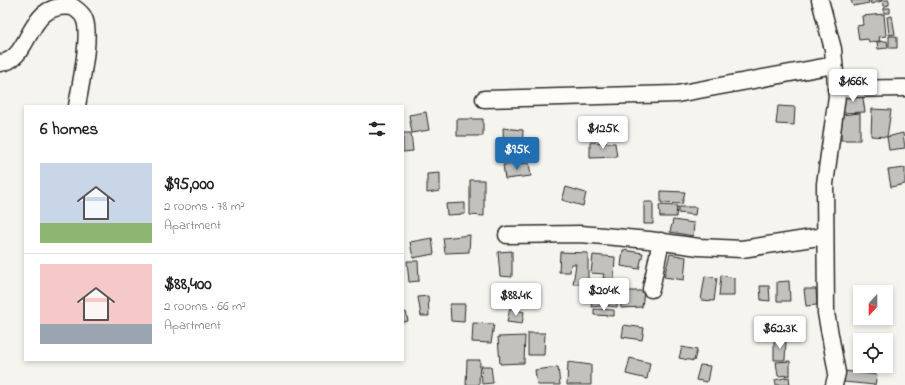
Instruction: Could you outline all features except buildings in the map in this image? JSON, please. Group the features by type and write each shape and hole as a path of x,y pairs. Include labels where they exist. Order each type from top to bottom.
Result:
{"street":[{"path":"820,0 833,49 837,96 825,184 826,313 837,373 834,385"},
{"path":"0,63 11,60 20,48 34,15 41,8 49,3 57,1 68,4 78,10 85,18 86,40 77,105"},
{"path":"484,99 677,94 834,65"},
{"path":"836,89 905,88"},
{"path":"508,236 581,234 699,247 742,248 826,236"},
{"path":"651,289 661,242"}]}
